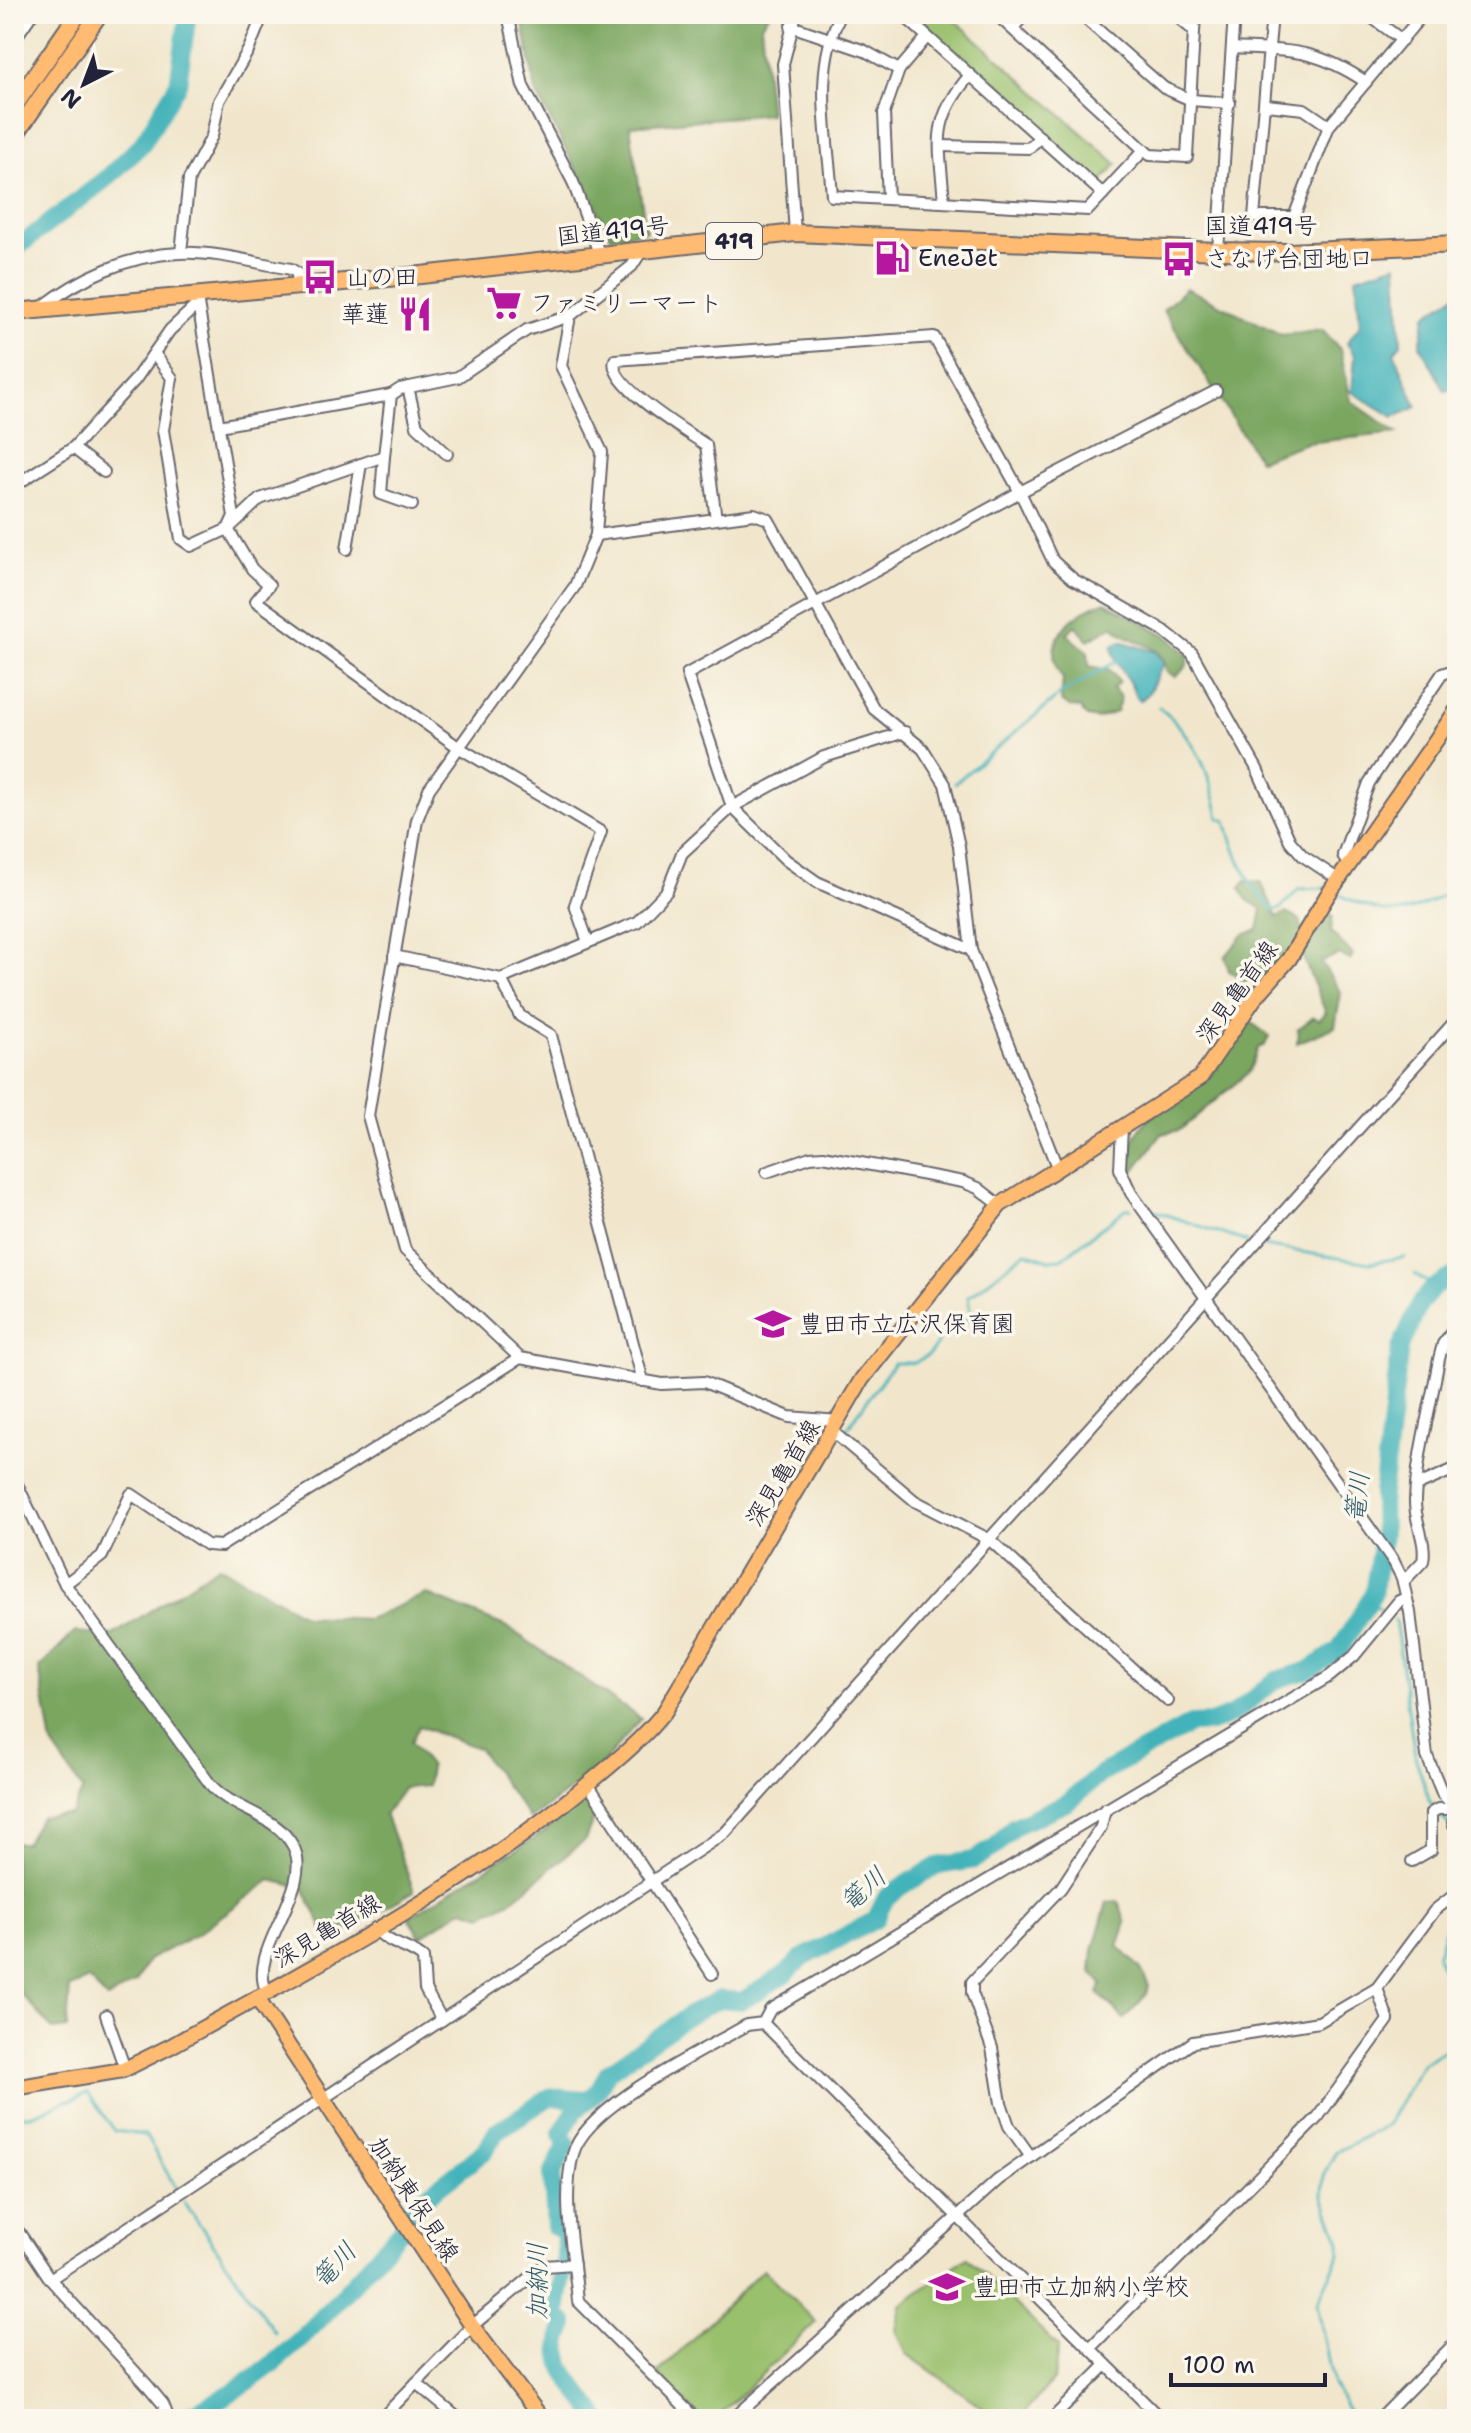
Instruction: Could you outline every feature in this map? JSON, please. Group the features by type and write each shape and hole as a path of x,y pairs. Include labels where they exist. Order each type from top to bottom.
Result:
{"highway":[{"path":"14,106 78,14"},
{"path":"14,136 99,14"},
{"name":"国道419号","path":"14,312 198,299 298,285 641,252 795,233 1218,251 1289,252 1457,244"}],"main road":[{"name":"深見亀首線","path":"14,2088 125,2069 262,1995 501,1851 648,1733 665,1711 862,1379 1000,1205 1187,1087 1211,1066 1240,1018 1289,959 1348,866 1457,710"},
{"name":"加納東保見線","path":"262,1995 322,2099 415,2241 472,2326 542,2419"}],"street":[{"path":"14,40 32,14"},
{"path":"181,252 189,179 212,136 219,101 249,49 263,14"},
{"path":"508,14 523,86 573,182 600,256"},
{"path":"795,233 783,64 796,14"},
{"path":"841,14 828,38 823,64 832,196 1088,210 1144,150"},
{"path":"902,14 1103,194"},
{"path":"996,14 1150,155 1187,157 1195,14"},
{"path":"1013,28 1025,14"},
{"path":"1080,14 1164,88 1191,100 1230,103"},
{"path":"1174,14 1194,31"},
{"path":"1218,251 1234,14"},
{"path":"1272,14 1254,217 1294,217 1329,126 1423,14"},
{"path":"1367,14 1402,40"},
{"path":"791,26 865,51 899,70"},
{"path":"888,199 884,113 899,70 927,37"},
{"path":"1232,48 1304,51 1339,64 1366,82"},
{"path":"944,202 939,128 948,100 970,75"},
{"path":"1266,105 1304,109 1329,126"},
{"path":"940,146 1029,148 1040,137"},
{"path":"41,308 91,275 124,263 181,252 291,269 297,273 298,285"},
{"path":"219,426 391,395 408,387 458,377 527,330 570,316 632,266 641,252"},
{"path":"14,486 73,448 135,380 198,299"},
{"path":"198,299 234,516 228,529"},
{"path":"570,316 561,366 602,452 596,535 575,586 429,789 417,820 368,1116 405,1250 520,1358 662,1384 704,1382 789,1417 836,1426 915,1501 990,1540 1168,1701"},
{"path":"716,519 706,445 629,389 614,370 615,360 934,337 1020,492 1053,561 1062,572 1163,630 1192,653 1257,769 1290,841 1303,856 1339,880"},
{"path":"154,353 172,378 163,430 181,539 191,546 228,529 260,499 384,456"},
{"path":"408,387 417,426 447,454"},
{"path":"971,950 817,882 786,860 732,807 687,674 1020,492 1216,391"},
{"path":"391,395 381,494 412,505"},
{"path":"73,448 104,472"},
{"path":"347,549 361,464"},
{"path":"596,535 754,514 768,519 874,709 923,749 945,784 959,846 971,950 1057,1167"},
{"path":"228,529 252,569 269,585 256,601 458,747 601,832 575,905 588,942"},
{"path":"1348,866 1343,855 1369,783 1442,674 1457,669"},
{"path":"394,956 501,979 637,922 667,891 682,853 732,807 824,757 905,732"},
{"path":"501,979 520,1016 551,1035 643,1381"},
{"path":"50,2279 725,1833 1457,1019"},
{"path":"1122,1126 1119,1157 1123,1180 1356,1505 1403,1580 1427,1756 1443,1795 1457,1810"},
{"path":"767,1172 810,1157 823,1156 963,1182 1000,1205"},
{"path":"1403,1580 1420,1567 1425,1554 1415,1517 1416,1486 1439,1359 1443,1344 1457,1325"},
{"path":"65,1584 102,1556 131,1494 207,1545 221,1546 520,1358"},
{"path":"1416,1486 1457,1468"},
{"path":"14,1478 65,1584 220,1796 276,1826 294,1847 297,1858 294,1880 261,1972 262,1995"},
{"path":"763,2023 770,2010 1330,1676 1354,1656 1399,1601 1406,1598"},
{"path":"588,1784 712,1974"},
{"path":"1031,2157 1009,2126 1001,2103 992,2048 972,1993 972,1982 1061,1888 1101,1827 1105,1809"},
{"path":"1412,1861 1431,1850 1431,1818 1438,1809 1457,1810"},
{"path":"1457,1810 1453,1823 1457,1829"},
{"path":"733,2419 998,2180 1193,2042 1319,2022 1377,1988 1435,1910 1455,1898"},
{"path":"375,1928 385,1941 423,1958 425,1989 442,2020"},
{"path":"1090,2348 1318,2117 1388,2020 1377,1988"},
{"path":"106,2015 125,2069"},
{"path":"763,2023 1161,2419"},
{"path":"696,2419 578,2301 572,2265 568,2189 573,2153 589,2124 612,2105 747,2025 763,2023"},
{"path":"14,2225 50,2279 148,2386 167,2415"},
{"path":"381,2419 472,2326 546,2264 572,2265"},
{"path":"1380,2419 1457,2341"},
{"path":"1052,2419 1106,2365"},
{"path":"416,2383 459,2419"}],"green space":[{"path":"521,14 770,14 761,25 770,114 630,126 646,231 611,237 536,92"},
{"path":"912,14 948,14 1117,164 1101,182"},
{"path":"1186,288 1282,335 1322,330 1340,349 1351,401 1397,433 1306,443 1259,460 1163,310"},
{"path":"1105,602 1166,635 1189,656 1186,667 1175,677 1166,671 1160,654 1113,626 1088,640 1075,625 1067,634 1088,652 1089,666 1110,670 1119,682 1113,688 1121,698 1116,712 1097,719 1087,717 1080,708 1070,707 1061,701 1063,679 1054,654 1056,642 1070,622"},
{"path":"1245,881 1261,882 1277,917 1286,913 1300,920 1302,929 1312,937 1325,915 1333,915 1331,932 1353,955 1350,960 1339,954 1321,962 1341,993 1335,1027 1297,1043 1298,1029 1314,1017 1319,1020 1326,1013 1302,955 1293,948 1269,976 1244,982 1229,971 1225,957 1243,935 1258,930 1262,909 1247,900 1240,888"},
{"path":"1248,1020 1269,1036 1265,1045 1258,1048 1249,1072 1180,1130 1162,1134 1131,1175 1130,1156 1140,1129 1149,1119 1208,1077"},
{"path":"219,1566 305,1616 368,1619 426,1594 507,1627 641,1719 597,1770 530,1819 478,1748 419,1726 411,1742 430,1767 427,1786 404,1788 385,1814 414,1891 329,1941 303,1888 271,1880 197,1934 148,1960 137,1981 107,1999 88,1979 70,1988 67,2028 53,2030 14,1986 14,1843 25,1843 41,1817 71,1814 83,1790 52,1745 39,1668 75,1632 113,1635"},
{"path":"585,1795 596,1813 585,1840 511,1901 482,1915 463,1909 420,1937 409,1917 544,1832"},
{"path":"1118,1901 1126,1923 1118,1946 1141,1969 1149,1986 1147,1994 1124,2019 1098,1993 1102,1984 1091,1972 1093,1950 1107,1902"},
{"path":"967,2257 1058,2346 1054,2379 1019,2419 999,2419 907,2354 896,2330 901,2305"},
{"path":"763,2269 816,2322 716,2419 702,2419 657,2374"}],"water":[{"path":"1397,264 1401,344 1394,352 1417,407 1394,417 1352,392 1355,356 1347,343 1360,325 1356,277"},
{"path":"1457,294 1457,388 1445,391 1420,345 1426,315"},
{"path":"1120,641 1156,652 1164,663 1148,694 1141,700 1136,698 1114,653 1112,646"}],"waterway":[{"path":"14,250 106,179 142,144 178,84 188,14"},
{"path":"955,783 1062,693 1117,661"},
{"path":"1159,707 1172,718 1200,756 1219,818 1226,821 1244,869 1265,901 1274,910 1280,909 1299,889 1325,888"},
{"path":"1340,895 1374,909 1399,912 1424,905 1457,887"},
{"path":"846,1430 894,1363 914,1363 930,1354 950,1324 971,1319 968,1297 1026,1252 1049,1260 1061,1259 1126,1209 1131,1209"},
{"path":"1152,1210 1247,1242"},
{"path":"1263,1246 1370,1263 1405,1257"},
{"path":"1415,1274 1434,1287"},
{"name":"篭川","path":"598,2419 572,2383 562,2363 560,2339 565,2323 557,2316 565,2246 564,2233 555,2227 552,2174 567,2144 561,2133 575,2111 597,2092 608,2072 689,2015 719,1999 742,2001 787,1973 801,1959 875,1920 886,1898 899,1888 937,1866 974,1860 996,1846 1013,1827 1068,1802 1102,1773 1191,1724 1211,1723 1233,1714 1276,1680 1309,1670 1339,1650 1373,1594 1383,1534 1382,1494 1400,1348 1420,1304 1434,1287 1457,1274"},
{"path":"1373,1594 1376,1606 1383,1612"},
{"path":"1395,1620 1415,1756 1430,1802 1448,1824"},
{"path":"1453,1906 1437,1956 1445,1976 1457,1984"},
{"path":"1353,2419 1333,2385 1317,2303 1340,2254 1340,2242 1323,2197 1324,2174 1336,2152 1387,2125 1422,2064 1457,2042"},
{"path":"14,2116 31,2115 88,2093 115,2131 145,2135 176,2188"},
{"name":"篭川","path":"178,2419 215,2402 276,2361 327,2312 403,2228 408,2210 485,2151 497,2131 550,2097 586,2100"},
{"path":"184,2202 275,2333"},
{"path":"285,2346 291,2352"}],"place":[{"name":"EneJet","path":"892,258"},
{"name":"さなげ台団地口","path":"1179,259"},
{"name":"山の田","path":"320,277"},
{"name":"ファミリーマート","path":"504,303"},
{"name":"華蓮","path":"415,314"},
{"name":"豊田市立広沢保育園","path":"773,1324"},
{"name":"豊田市立加納小学校","path":"947,2287"}],"water label":[{"name":"加納川","path":"537,2281"}]}
